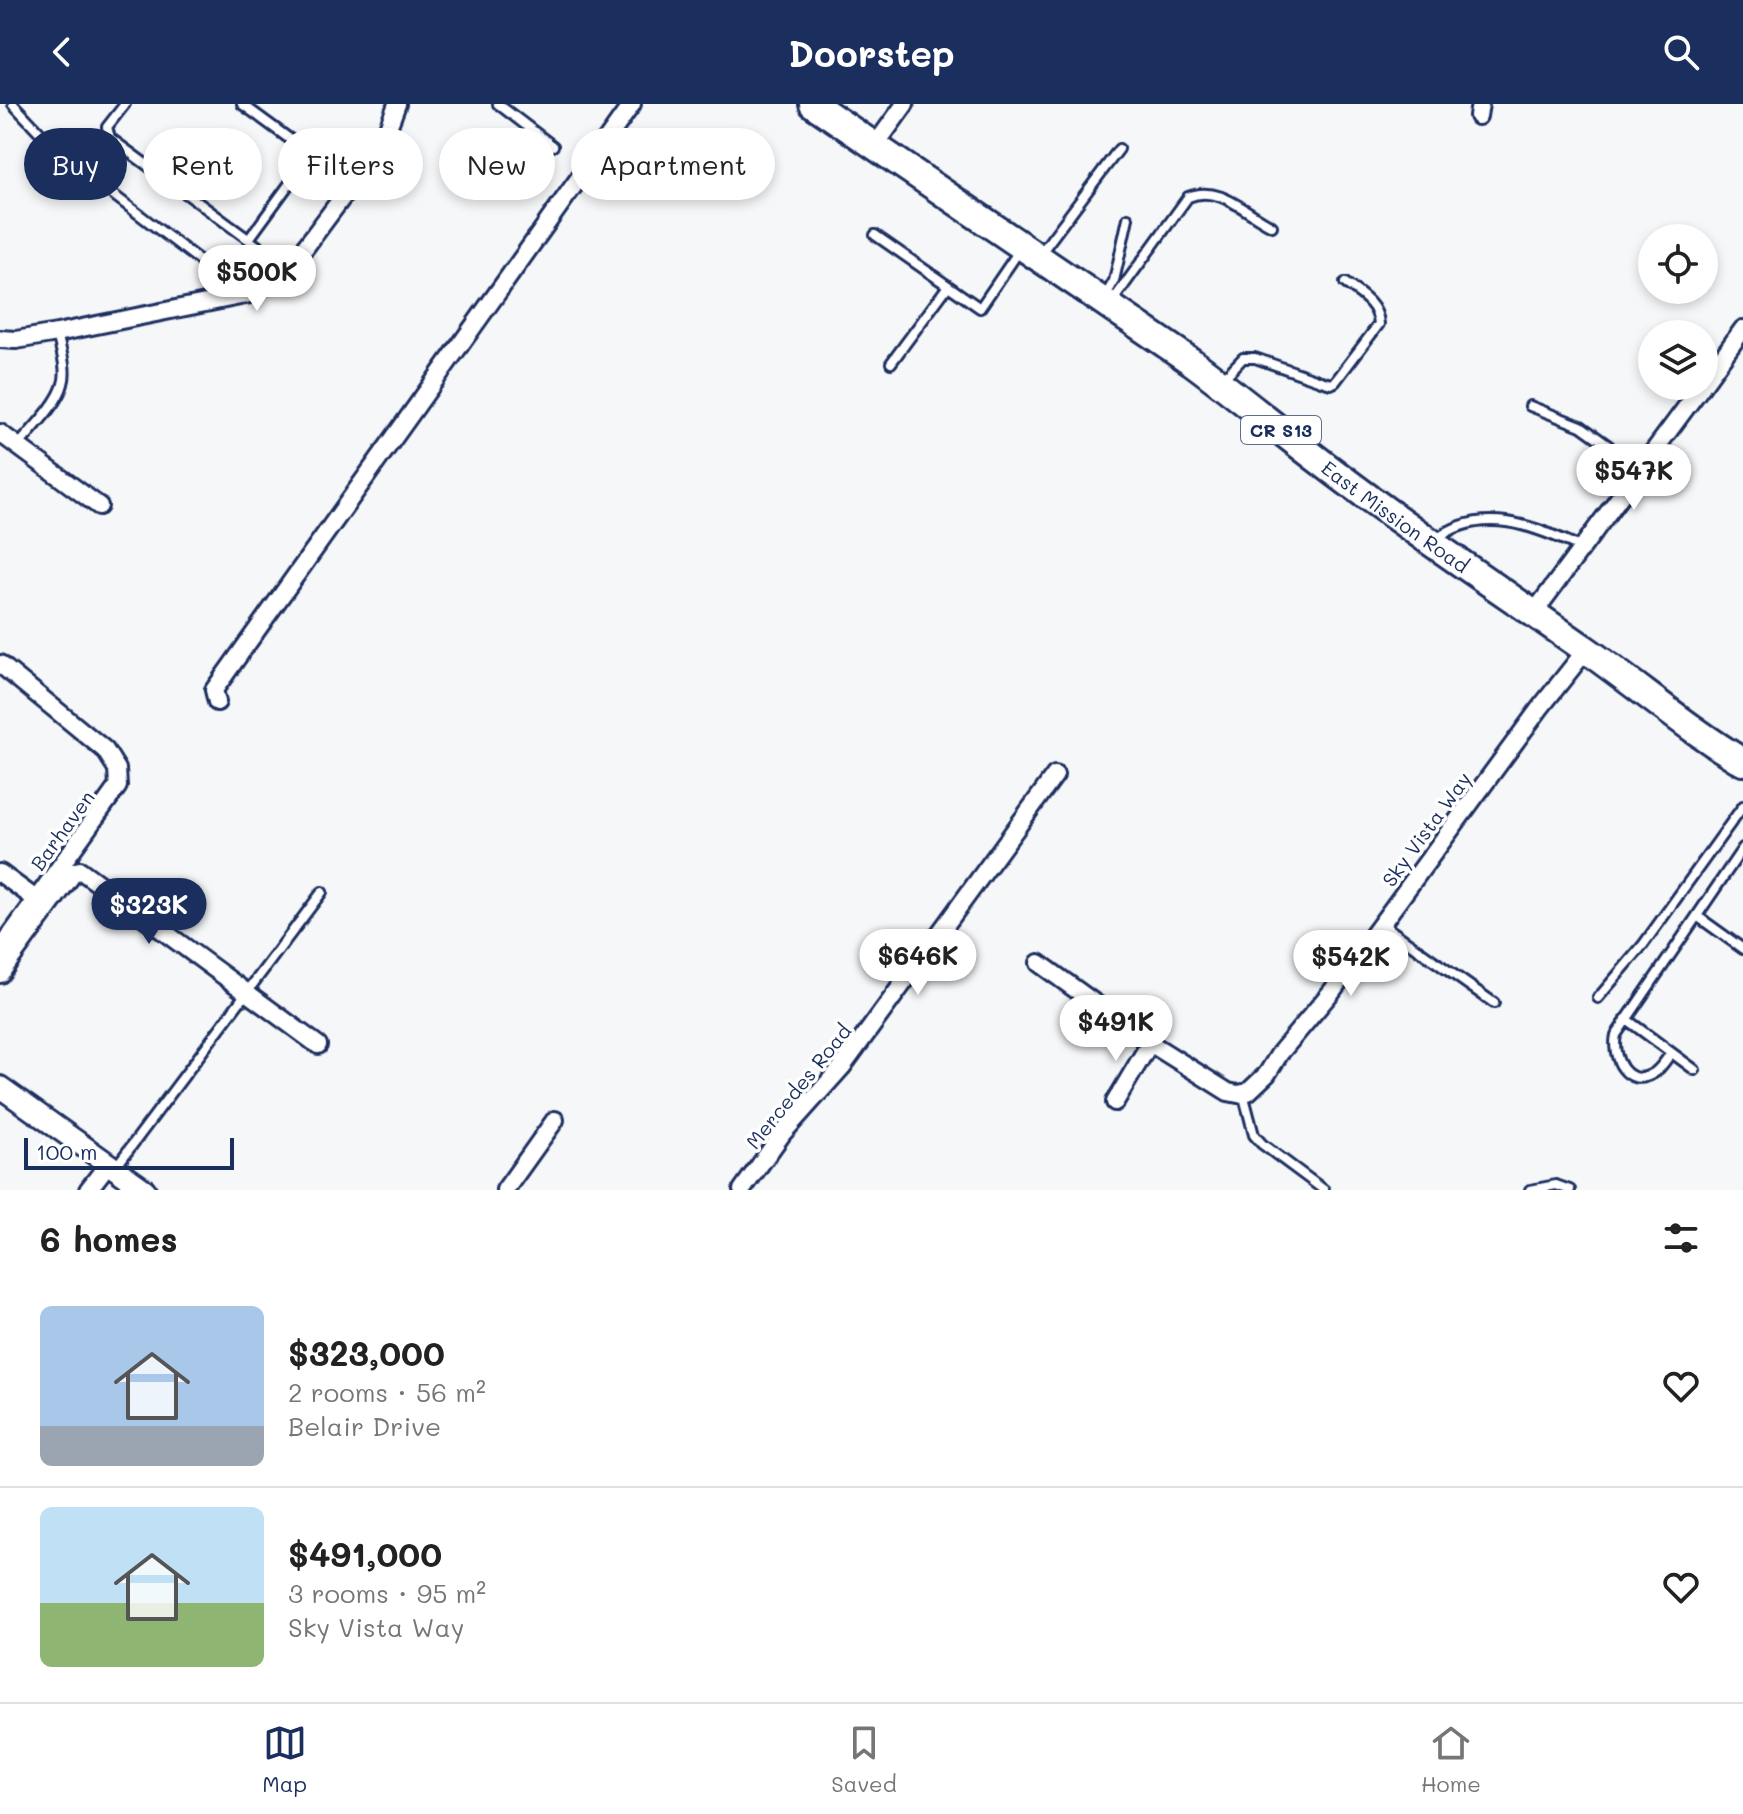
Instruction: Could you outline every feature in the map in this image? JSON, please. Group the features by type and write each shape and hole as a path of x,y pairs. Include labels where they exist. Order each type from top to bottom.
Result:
{"main road":[{"name":"East Mission Road","path":"813,104 1220,383 1431,543 1586,650 1716,746 1743,762"}],"street":[{"path":"388,128 397,104"},
{"path":"217,702 214,690 632,104"},
{"path":"874,147 905,104"},
{"path":"0,339 16,340 57,333 250,294 289,269 340,200"},
{"path":"1718,365 1743,329"},
{"path":"1533,614 1692,400"},
{"path":"0,433 99,506"},
{"name":"Sky Vista Way","path":"1243,1093 1267,1074 1586,650"},
{"name":"Barhaven","path":"0,664 105,750 117,769 118,786 0,950"},
{"name":"Mercedes Road","path":"742,1190 782,1134 842,1067 1055,775"},
{"path":"0,974 75,871 80,870 318,1045"},
{"path":"0,873 37,900"},
{"path":"1039,963 1150,1043 1228,1092 1243,1093"},
{"path":"1115,1102 1150,1043"},
{"path":"0,1087 145,1190"},
{"path":"505,1190 555,1120"},
{"path":"88,1190 111,1167"}],"lane":[{"path":"13,104 61,155 199,260 227,298"},
{"path":"125,104 107,127 110,138 289,269"},
{"path":"242,104 278,130"},
{"path":"498,104 529,128"},
{"path":"875,235 980,308 1119,149"},
{"path":"1106,304 1188,197 1202,191 1222,197 1272,226"},
{"path":"249,239 278,199"},
{"path":"1106,304 1128,218"},
{"path":"1220,383 1243,358 1255,358 1321,381 1335,382 1379,324 1379,315 1371,303 1345,283"},
{"path":"891,363 948,286"},
{"path":"18,446 63,385 65,373 57,333"},
{"path":"1530,406 1581,426 1609,446 1630,483"},
{"path":"1431,543 1448,530 1470,522 1501,520 1536,527 1582,548"},
{"path":"1598,998 1643,945 1743,806"},
{"path":"1671,1053 1658,1071 1650,1075 1632,1076 1618,1065 1613,1047 1626,1019 1743,848"},
{"path":"111,1167 215,1037 245,992 322,892"},
{"path":"1697,916 1743,949"},
{"path":"1381,924 1494,1003"},
{"path":"1626,1019 1695,1070"},
{"path":"1243,1093 1254,1135 1324,1190"},
{"path":"1530,1190 1556,1185 1570,1190"}]}
